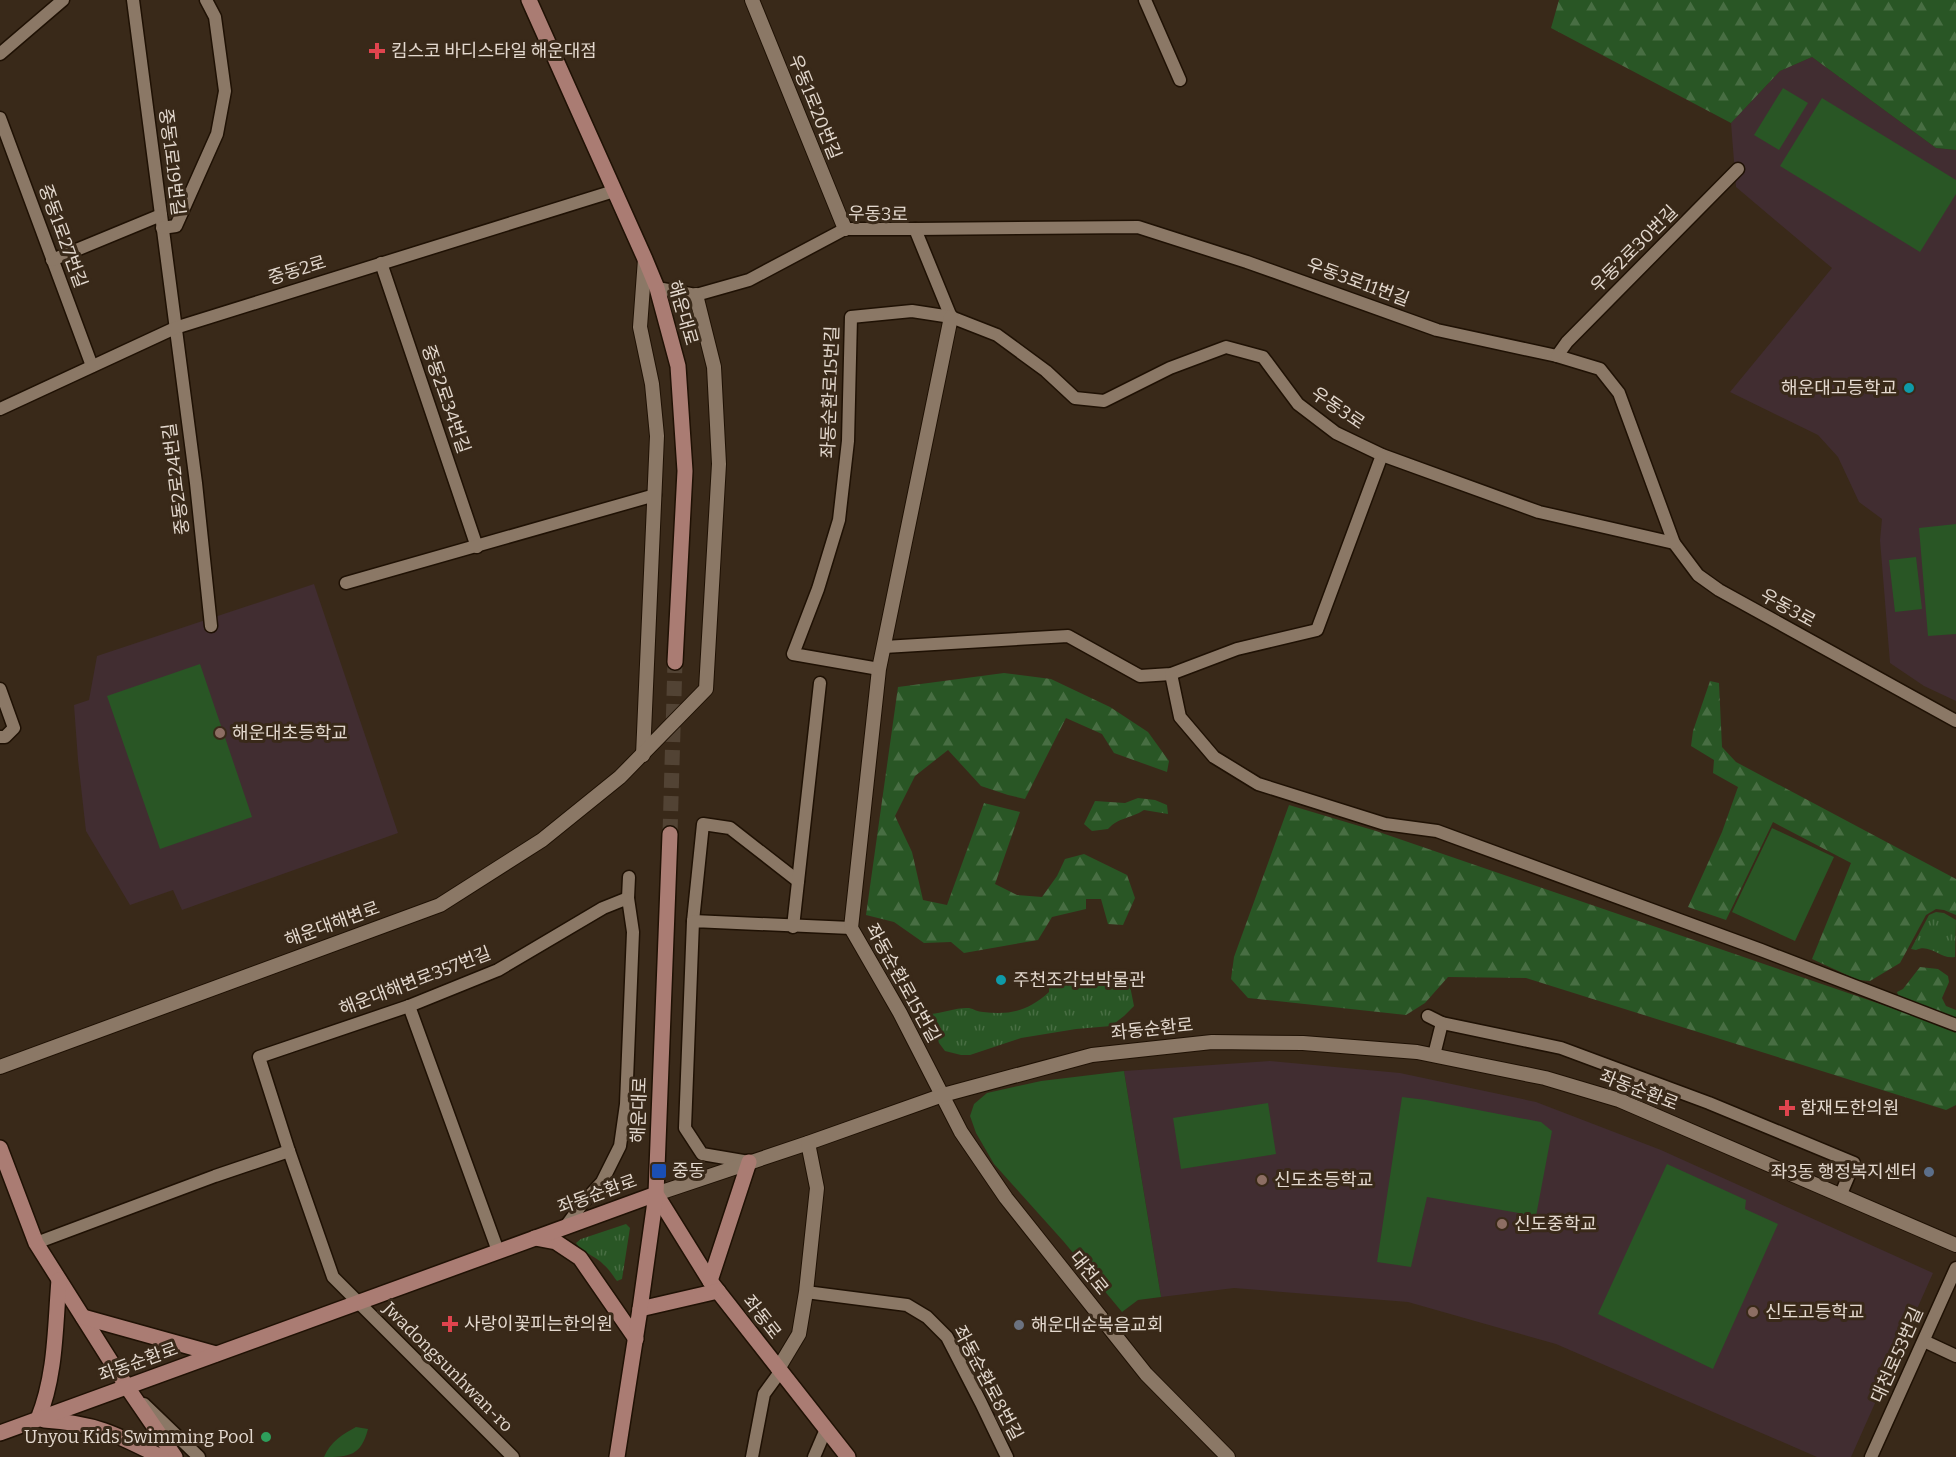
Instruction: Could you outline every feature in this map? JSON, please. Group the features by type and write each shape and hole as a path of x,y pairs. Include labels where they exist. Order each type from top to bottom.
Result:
{"main road":[{"name":"해운대로","path":"529,0 645,258 657,288 678,366 685,471 675,662"},
{"name":"해운대로","path":"617,1457 656,1194 670,834"},
{"path":"0,1151 36,1243 127,1387 175,1457"},
{"path":"640,1308 714,1286 748,1162"},
{"name":"좌동순환로","path":"0,1433 656,1194"},
{"name":"좌동로","path":"656,1194 714,1286 848,1457"},
{"path":"535,1238 556,1242 580,1258 636,1339"},
{"path":"59,1280 53,1370 46,1400 38,1419 94,1426 161,1457"},
{"path":"82,1317 216,1354"}],"street":[{"path":"2,51 63,0"},
{"name":"중동1로19번길","path":"133,0 175,328"},
{"path":"162,228 176,226 217,134 225,91 215,17 206,0"},
{"name":"우동1로20번길","path":"752,0 845,229"},
{"path":"1145,0 1180,80"},
{"name":"중동1로27번길","path":"0,118 92,366"},
{"name":"우동2로30번길","path":"1557,356 1567,342 1738,169"},
{"name":"중동2로","path":"0,409 175,328 614,191"},
{"path":"52,260 161,215"},
{"name":"우동3로11번길","path":"915,229 1138,227 1246,262 1437,330 1557,356 1600,369 1619,393 1674,543"},
{"name":"우동3로","path":"657,288 696,295 749,280 845,229 915,229 951,317 997,335 1046,371 1075,398 1104,400 1170,368 1226,347 1263,357 1298,404 1336,433 1382,455 1539,512 1674,543 1698,575 1719,590 1956,721"},
{"path":"643,755 657,436 652,384 640,327 645,258"},
{"name":"중동2로34번길","path":"381,263 477,547"},
{"name":"해운대해변로","path":"0,1067 440,905 542,840 620,777 706,689 719,464 714,368 696,295"},
{"name":"좌동순환로15번길","path":"879,669 794,654 818,589 839,520 848,441 851,317 912,311 951,317 879,669 850,928 900,1013 943,1095"},
{"name":"중동2로24번길","path":"175,328 212,626"},
{"path":"884,647 1068,636 1140,676 1171,674 1237,649 1317,630 1382,455"},
{"path":"346,584 655,495"},
{"path":"1171,674 1180,717 1214,758 1258,784 1385,824 1437,831 1761,950 1956,1025"},
{"path":"793,927 819,683"},
{"path":"0,689 14,728 5,737 0,737"},
{"path":"748,1162 702,1154 685,1128 693,921 703,824 730,828 798,881"},
{"path":"566,1226 602,1182 620,1146 626,1104 633,932 628,898 629,877"},
{"name":"해운대해변로357번길","path":"289,1151 259,1057 409,1006 498,970 603,908 628,898"},
{"path":"693,921 850,928"},
{"path":"409,1006 498,1251"},
{"path":"1428,1016 1442,1023 1561,1048 1709,1103 1854,1162 1841,1194"},
{"path":"1434,1055 1442,1023"},
{"name":"좌동순환로","path":"656,1194 943,1095 1092,1055 1212,1042 1304,1043 1434,1055 1545,1078 1619,1100 1956,1245"},
{"name":"대천로","path":"943,1095 961,1132 1006,1198 1146,1374 1228,1457"},
{"path":"752,1457 764,1394 799,1334 806,1292 817,1188 808,1143"},
{"path":"36,1243 289,1151 333,1277 357,1303"},
{"name":"대천로53번길","path":"1871,1457 1956,1268"},
{"name":"좌동순환로8번길","path":"806,1292 907,1305 927,1317 947,1338 1007,1457"},
{"name":"Jwadongsunhwan-ro","path":"357,1303 513,1457"},
{"path":"1924,1341 1956,1356"},
{"path":"127,1387 199,1457"},
{"path":"814,1457 826,1429"}],"shaded area":[{"path":"1812,57 1936,148 1956,150 1956,701 1924,686 1890,663 1880,540 1882,519 1859,502 1838,457 1818,435 1730,392 1832,268 1736,187 1731,123 1780,71"},
{"name":"해운대초등학교","path":"314,584 398,833 182,910 173,890 130,905 86,831 74,705 89,700 97,656"},
{"path":"1270,1061 1400,1073 1536,1102 1661,1150 1933,1273 1851,1457 1817,1457 1556,1344 1408,1302 1234,1288 1161,1297 1124,1071"}],"green space":[{"path":"1559,0 1956,0 1956,150 1936,148 1812,57 1780,71 1731,123 1551,28"},
{"path":"1783,88 1808,103 1779,150 1754,135"},
{"path":"1822,98 1956,180 1956,194 1920,252 1780,166"},
{"path":"1956,524 1956,634 1928,636 1919,528"},
{"path":"1916,557 1922,609 1895,612 1889,560"},
{"path":"200,664 252,817 160,849 107,696"},
{"path":"1004,673 1051,679 1110,707 1148,732 1169,761 1167,772 1114,753 1102,734 1066,718 1025,799 981,786 948,750 915,776 895,816 912,852 923,900 947,905 984,803 1020,812 995,884 1017,895 1042,897 1057,876 1065,859 1084,854 1127,875 1135,898 1123,925 1108,924 1101,899 1086,899 1086,909 1052,917 1038,940 964,953 951,942 924,943 894,922 866,915 898,687"},
{"path":"1710,681 1719,683 1722,747 1736,762 1956,879 1956,915 1936,909 1926,915 1900,963 1870,981 1858,980 1812,959 1851,863 1773,822 1726,920 1688,907 1722,832 1738,787 1713,773 1714,760 1691,746 1693,731"},
{"path":"1138,798 1155,800 1167,805 1168,814 1144,810 1116,822 1108,829 1092,831 1084,824 1095,801 1125,803"},
{"path":"1289,805 1376,831 1956,1030 1956,1105 1946,1110 1526,978 1448,977 1425,1003 1406,1015 1248,998 1231,979 1234,957"},
{"path":"1772,828 1834,857 1795,941 1732,912"},
{"path":"1936,912 1944,913 1956,920 1955,957 1921,948 1911,949 1929,915"},
{"path":"1920,967 1938,969 1948,976 1949,982 1942,998 1946,1006 1956,1010 1956,1019 1899,998 1897,992 1903,989"},
{"path":"1098,975 1101,985 1116,984 1122,979 1129,981 1134,1006 1111,1026 1021,1038 970,1055 945,1051 939,1043 931,1014 965,1008 981,1012 1011,1012 1034,1004 1049,992 1049,983"},
{"path":"1124,1071 1161,1297 1138,1300 1122,1312 1064,1242 994,1164 976,1133 970,1116 974,1104 987,1093 1041,1081"},
{"path":"1402,1097 1541,1122 1552,1131 1536,1216 1427,1197 1411,1267 1377,1262"},
{"path":"1268,1103 1276,1154 1181,1169 1173,1118"},
{"path":"1667,1164 1746,1200 1745,1209 1778,1224 1713,1369 1598,1314"},
{"path":"626,1224 630,1228 622,1279 617,1281 608,1268 576,1243 581,1239"},
{"path":"356,1427 368,1429 358,1450 347,1455 324,1457 333,1443"}],"tunnel":[{"path":"670,834 675,662"}],"place":[{"name":"킴스코 바디스타일 해운대점","path":"377,51"},
{"name":"해운대고등학교","path":"1909,388"},
{"name":"해운대초등학교","path":"220,733"},
{"name":"주천조각보박물관","path":"1001,980"},
{"name":"함재도한의원","path":"1787,1108"},
{"name":"중동","path":"659,1171"},
{"name":"좌3동 행정복지센터","path":"1929,1172"},
{"name":"신도초등학교","path":"1262,1180"},
{"name":"신도중학교","path":"1502,1224"},
{"name":"신도고등학교","path":"1753,1312"},
{"name":"사랑이꽃피는한의원","path":"450,1324"},
{"name":"해운대순복음교회","path":"1019,1325"},
{"name":"Unyou Kids Swimming Pool","path":"266,1437"}]}
